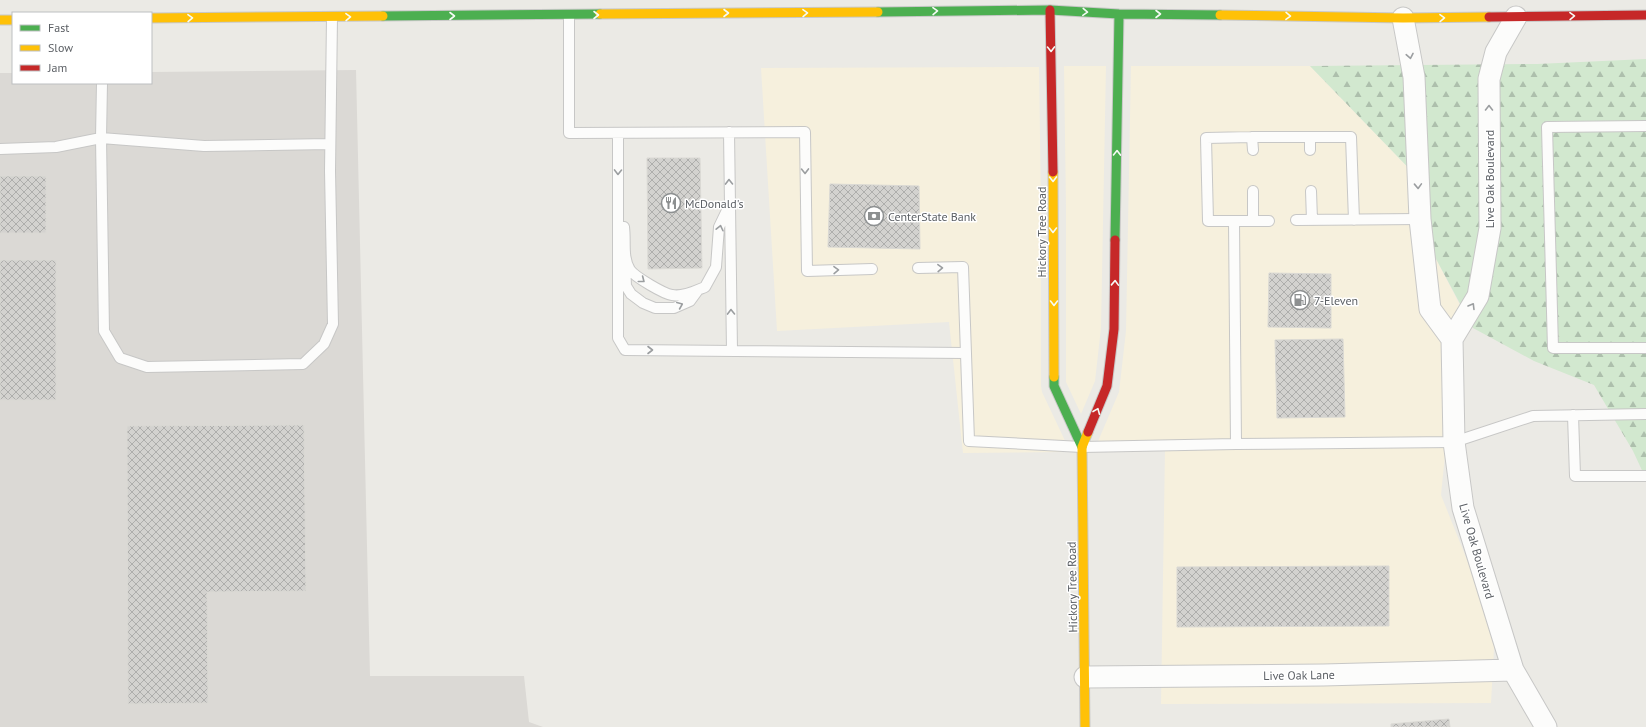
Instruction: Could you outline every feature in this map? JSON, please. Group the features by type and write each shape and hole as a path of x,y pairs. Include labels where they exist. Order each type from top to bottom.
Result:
{"main road":[{"path":"152,18 1050,10 1119,14 1403,18 1646,15"},
{"name":"Hickory Tree Road","path":"1050,10 1054,386 1082,447"},
{"name":"Hickory Tree Road","path":"1085,727 1082,447 1107,386 1114,329 1119,14"},
{"path":"0,20 12,20"}],"street":[{"name":"Live Oak Boulevard","path":"1516,17 1496,52 1489,79 1490,228 1478,296 1452,339 1454,442 1463,508 1512,670 1546,727"},
{"path":"1403,18 1414,77 1420,219 1430,309 1452,339"},
{"name":"Live Oak Lane","path":"1085,677 1323,675 1512,670"}],"lane":[{"path":"569,15 569,133 805,132 806,271 872,269"},
{"path":"102,84 101,138 104,331 120,358 147,367 303,364 324,344 333,324 330,144 332,17"},
{"path":"1646,126 1547,127 1553,348 1646,348"},
{"path":"729,132 732,351"},
{"path":"618,133 618,338 625,350 966,353"},
{"path":"1252,137 1253,150"},
{"path":"1310,137 1310,150"},
{"path":"1269,221 1208,221 1206,138 1351,137 1354,220"},
{"path":"0,149 56,147 101,138 204,146 330,144"},
{"path":"1253,191 1253,221"},
{"path":"1311,191 1312,220"},
{"path":"625,254 631,270 646,283 672,295 688,294 705,287 716,267 719,227 730,204"},
{"path":"618,206 624,229 626,286 631,294 642,303 655,308 674,308 690,301 698,290"},
{"path":"1296,220 1420,219"},
{"path":"1234,221 1236,444"},
{"path":"918,268 963,267 969,441 1082,447 1454,442 1533,416 1646,414"},
{"path":"1573,415 1574,476 1646,476"}],"shaded area":[{"path":"1064,66 1106,66 1101,328 1095,381 1081,414 1066,382"},
{"path":"1131,66 1310,66 1427,187 1435,257 1460,305 1441,495 1495,630 1491,703 1161,704 1165,450 1096,446 1119,392 1126,331"},
{"path":"1039,67 1041,386 1042,392 1068,447 1066,452 963,453 949,322 777,331 761,68"},
{"path":"356,70 370,676 524,676 529,722 543,727 0,727 0,73 12,73 12,84 152,84 152,72"}],"green space":[{"path":"1646,59 1646,479 1633,451 1594,385 1534,361 1473,328 1435,257 1427,187 1310,66 1537,64"}],"building":[{"path":"647,158 700,158 702,268 648,269"},
{"path":"0,176 46,176 46,233 0,233"},
{"name":"CenterState Bank","path":"830,184 919,186 920,249 828,247"},
{"path":"0,260 56,260 56,400 0,400"},
{"name":"7-Eleven","path":"1269,273 1331,274 1331,328 1268,327"},
{"path":"1343,339 1345,417 1277,418 1275,340"},
{"path":"304,425 306,591 207,592 208,703 128,704 127,426"},
{"path":"1389,566 1389,626 1177,627 1177,567"},
{"path":"1449,719 1450,727 1391,727 1391,724"}],"traffic: fast":[{"path":"878,12 1050,10 1119,14 1220,15"},
{"path":"383,16 600,14"},
{"path":"1115,240 1119,14"},
{"path":"1054,377 1054,386 1082,447"}],"traffic: slow":[{"path":"600,14 878,12"},
{"path":"1220,15 1403,18 1489,17"},
{"path":"152,18 383,16"},
{"path":"0,20 12,20"},
{"path":"1053,172 1054,377"},
{"path":"1085,727 1082,447 1088,432"}],"traffic: jam":[{"path":"1050,10 1053,172"},
{"path":"1489,17 1646,15"},
{"path":"1088,432 1107,386 1114,329 1115,240"}],"place":[{"name":"McDonald's","path":"671,203"},
{"name":"CenterState Bank","path":"874,216"},
{"name":"7-Eleven","path":"1300,300"}]}
